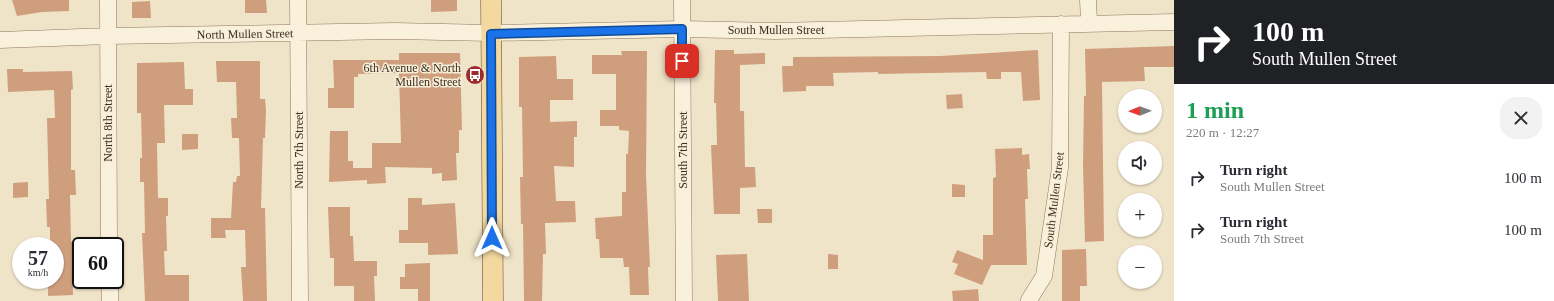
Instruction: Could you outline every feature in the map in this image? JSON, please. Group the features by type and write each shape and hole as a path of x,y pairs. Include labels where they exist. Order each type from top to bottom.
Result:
{"main road":[{"path":"491,0 493,301"}],"street":[{"name":"North 8th Street","path":"108,0 109,237"},
{"name":"North 7th Street","path":"298,0 300,301"},
{"name":"South 7th Street","path":"682,0 684,301"},
{"path":"1088,0 1089,22"},
{"name":"South Mullen Street","path":"491,34 682,29 775,31 1089,22 1174,22"},
{"name":"South Mullen Street","path":"1029,300 1044,276 1060,168 1061,24"},
{"name":"North Mullen Street","path":"0,40 108,36 395,31 491,34"},
{"path":"110,289 110,301"}],"building":[{"path":"12,0 69,0 69,11 42,12 17,16"},
{"path":"245,0 266,0 267,13 245,13"},
{"path":"431,0 457,0 457,11 431,12"},
{"path":"150,1 151,18 132,18 132,2"},
{"path":"1174,46 1174,67 1144,67 1145,81 1102,82 1104,241 1085,242 1083,166 1084,96 1086,96 1085,49"},
{"path":"715,50 734,50 734,54 765,53 765,64 740,65 740,111 744,111 745,167 755,167 756,187 740,188 740,214 714,214 711,145 717,145 716,103 714,103"},
{"path":"1038,50 1040,100 1023,101 1021,72 1001,72 1001,79 987,79 986,72 878,74 878,72 833,73 834,86 806,86 806,91 783,92 782,66 793,66 793,57 940,56"},
{"path":"621,51 647,51 646,175 650,267 648,267 649,295 630,295 629,267 624,267 623,258 600,258 599,239 596,239 595,218 622,216 622,192 626,192 626,154 628,154 629,131 619,130 619,126 600,126 600,110 616,110 616,74 592,74 592,55 622,55"},
{"path":"399,53 460,53 462,130 459,130 459,153 456,153 457,180 442,181 442,173 432,174 432,168 385,167 386,183 367,184 367,180 329,182 330,131 348,131 348,161 353,161 353,168 372,168 372,143 401,143 399,73 358,74 358,77 354,77 354,108 328,108 328,88 334,88 333,60 399,60"},
{"path":"556,56 557,79 573,79 573,100 550,100 550,122 577,121 577,137 574,137 574,167 554,166 556,201 575,201 576,222 545,223 546,254 543,254 542,301 524,301 523,224 521,224 520,177 523,177 522,107 519,107 519,57"},
{"path":"216,61 260,61 260,99 265,99 266,110 265,138 263,138 261,208 265,208 267,301 243,301 241,267 246,267 245,230 225,230 226,238 211,238 211,218 231,218 233,182 236,182 237,176 240,176 239,138 232,138 231,118 237,118 236,82 217,82"},
{"path":"184,62 185,89 193,89 193,105 164,105 165,143 157,143 158,198 168,198 168,216 166,216 167,251 164,251 165,275 189,275 189,301 145,301 142,233 145,233 144,182 140,182 140,158 142,158 141,113 137,113 137,63"},
{"path":"7,69 23,69 23,72 72,71 71,170 75,170 76,195 70,195 73,295 48,296 48,289 64,289 64,237 50,237 50,227 47,227 46,199 49,199 47,118 55,118 54,90 8,92"},
{"path":"962,94 963,108 947,109 946,95"},
{"path":"182,134 198,134 198,149 182,150"},
{"path":"1022,148 1022,155 1029,154 1030,169 1027,169 1028,199 1025,199 1027,265 991,265 982,285 954,274 958,264 952,262 957,250 983,260 983,235 993,235 993,178 996,177 995,149"},
{"path":"28,182 28,197 13,198 13,183"},
{"path":"952,184 965,185 965,197 952,197"},
{"path":"408,198 422,198 422,205 455,203 458,254 428,255 428,243 399,243 399,230 408,230"},
{"path":"328,207 350,207 350,236 353,236 354,261 377,261 377,276 374,276 375,301 354,301 354,286 334,286 334,258 330,258"},
{"path":"757,209 772,209 772,223 758,223"},
{"path":"1086,249 1087,286 1080,286 1080,301 1062,301 1062,250"},
{"path":"747,254 749,301 718,301 716,255"},
{"path":"828,254 838,255 838,269 828,269"},
{"path":"430,263 430,301 418,301 418,289 400,289 400,277 405,277 405,264"},
{"path":"978,289 979,301 953,301 952,291"}],"place":[{"name":"6th Avenue & North Mullen Street","path":"475,75"}],"route":[{"path":"492,238 491,34 682,29 682,61"}]}
